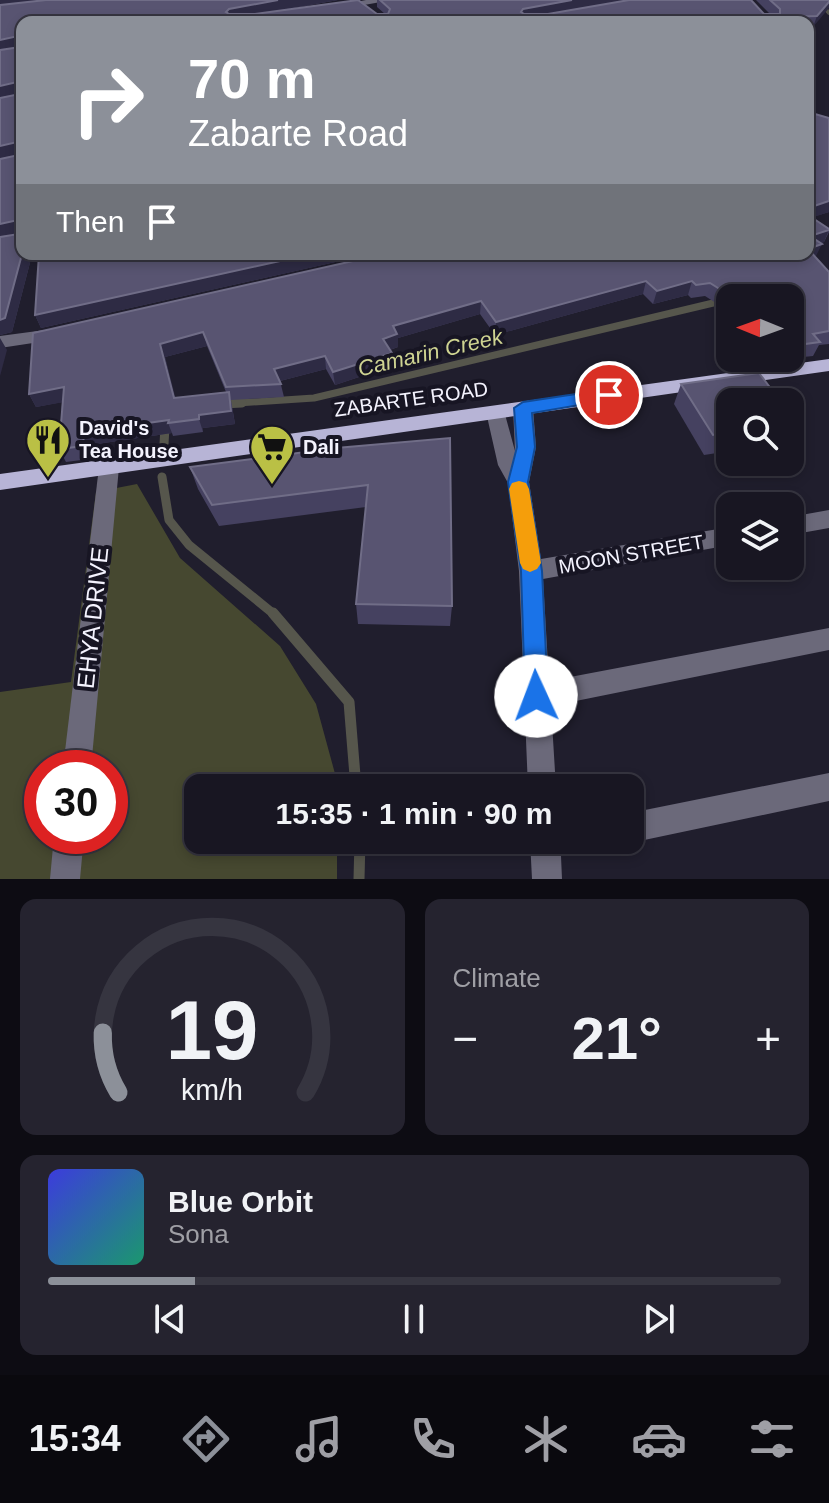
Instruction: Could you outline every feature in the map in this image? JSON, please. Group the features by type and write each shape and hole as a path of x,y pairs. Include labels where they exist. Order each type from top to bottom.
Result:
{"main road":[{"name":"ZABARTE ROAD","path":"0,482 829,365"}],"street":[{"path":"321,10 387,0"},
{"path":"362,2 373,13"},
{"path":"0,342 77,330"},
{"path":"523,408 526,447 518,482 531,571 541,774"},
{"path":"496,412 508,465 518,482"},
{"name":"EHYA DRIVE","path":"79,750 109,467"},
{"path":"804,523 829,519"},
{"name":"MOON STREET","path":"531,571 716,538"},
{"path":"536,696 829,639"},
{"path":"644,825 829,787"},
{"path":"65,879 67,854"},
{"path":"547,879 551,854"}],"green space":[{"path":"137,484 180,558 280,646 316,704 335,774 184,774 184,854 337,854 337,879 0,879 0,692 71,682 96,492"}],"building":[{"path":"46,0 278,0 226,12 255,14 358,0 377,14 388,14 390,9 380,0 572,0 523,9 521,12 548,14 629,0 751,0 764,14 780,14 780,9 770,0 829,0 814,16 16,16 16,36 0,40 0,5"},
{"path":"16,48 16,82 0,86 0,50"},
{"path":"16,95 16,142 0,146 0,98"},
{"path":"814,114 829,118 829,201 814,206"},
{"path":"16,156 16,220 0,224 0,159"},
{"path":"814,219 829,229 814,235"},
{"path":"16,234 16,260 20,260 5,318 0,320 0,237"},
{"path":"814,256 829,272 829,331 813,334 820,342 804,344 804,284 716,284 716,287 710,283 696,285 692,281 657,291 646,281 496,322 481,301 393,326 397,334 383,339 392,353 368,361 333,372 325,356 274,369 281,384 226,387 203,332 160,344 174,398 229,392 231,411 199,415 199,419 84,432 83,446 59,449 64,387 29,394 33,333 357,260 814,260"},
{"path":"39,260 285,260 35,315"},
{"path":"759,373 770,388 716,388 716,434 713,435 681,384"},
{"path":"450,438 452,606 356,604 368,485 212,505 190,467 336,448"}],"waterway":[{"name":"Camarin Creek","path":"829,1 823,6 829,13"},
{"name":"Camarin Creek","path":"242,403 223,404 314,398 716,302"},
{"name":"Camarin Creek","path":"164,444 165,427"},
{"name":"Camarin Creek","path":"162,477 169,520 189,545 274,614"},
{"name":"Camarin Creek","path":"274,614 349,702 355,774"},
{"name":"Camarin Creek","path":"359,879 360,854"}],"slow traffic":[{"path":"519,489 530,563"}],"place":[{"name":"David's Tea House","path":"48,479"},
{"name":"Dali","path":"272,486"}],"route":[{"path":"536,696 531,571 518,482 526,447 523,408 609,395"}]}
